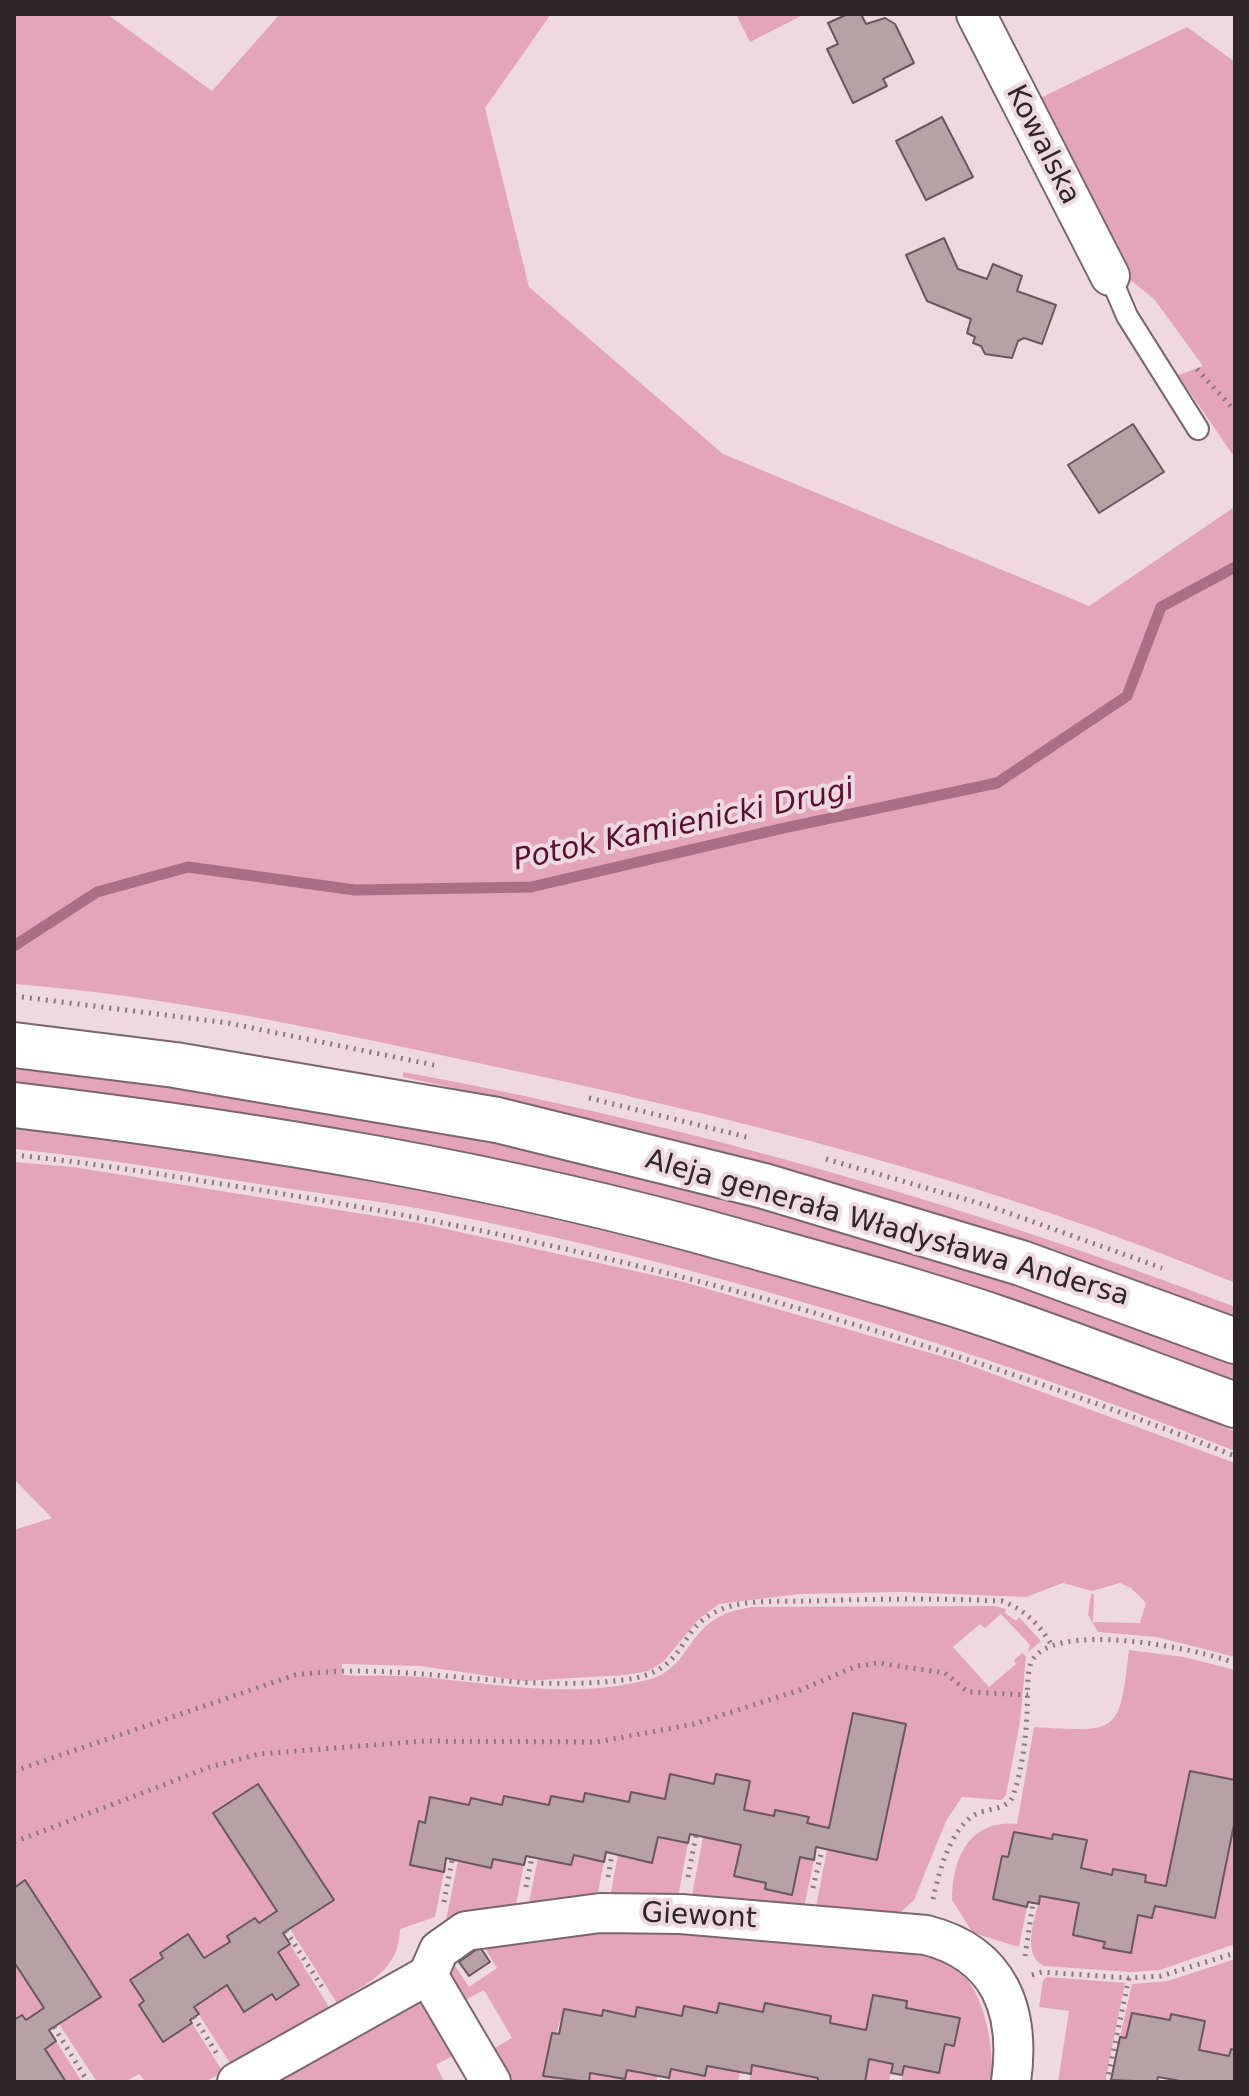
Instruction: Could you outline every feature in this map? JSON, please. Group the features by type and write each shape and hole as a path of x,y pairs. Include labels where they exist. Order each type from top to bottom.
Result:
{"main road":[{"name":"Aleja generała Władysława Andersa","path":"14,1045 175,1065 512,1124 764,1186 991,1254 1141,1304 1235,1341"},
{"name":"Aleja generała Władysława Andersa","path":"14,1105 153,1122 316,1148 614,1210 733,1240 1000,1319 1235,1405"}],"street":[{"name":"Kowalska","path":"976,14 1110,276"},
{"name":"Giewont","path":"428,1975 439,1950 466,1931 600,1913 681,1914 926,1935 946,1940 1019,1987 1011,2082"},
{"path":"237,2082 428,1975 491,2082"}],"lane":[{"path":"1110,276 1127,316 1198,429"}],"path":[{"path":"14,1155 74,1161 419,1216 679,1275 958,1356 1136,1417 1235,1456"},
{"path":"14,1771 295,1675 339,1669 407,1671 523,1685 589,1684 647,1676 673,1661 707,1617 740,1604 900,1599 1002,1601 1016,1606 1040,1626 1051,1644"},
{"path":"926,1935 937,1884 953,1841 971,1818 1006,1806 1012,1798 1023,1753 1031,1663 1041,1649 1051,1644 1079,1640 1142,1643 1235,1663"},
{"path":"14,1842 210,1767 259,1754 372,1743 597,1742 628,1739 744,1710 857,1666 904,1665 945,1673 968,1692 1028,1695"},
{"path":"687,1882 696,1835"},
{"path":"811,1898 822,1849"},
{"path":"608,1873 612,1854"},
{"path":"528,1878 532,1857"},
{"path":"448,1881 452,1860"},
{"path":"1019,1987 1033,1903"},
{"path":"286,1931 343,2022"},
{"path":"1019,1987 1042,1972 1129,1978 1190,1970 1235,1953"},
{"path":"1107,2082 1129,1978"},
{"path":"54,2027 88,2082"},
{"path":"744,2082 745,2073"},
{"path":"895,2082 897,2074"}],"shaded area":[{"path":"14,14 107,14 212,91 280,14 551,14 485,108 529,287 723,454 1089,606 1233,508 1235,502 1235,1283 1142,1246 954,1182 664,1104 243,1015 72,989 14,984"},
{"path":"736,14 805,14 750,42"},
{"path":"1187,27 1235,62 1235,458 1178,375 1203,366 1154,299 1124,275 1032,102"},
{"path":"14,1067 380,1121 502,1144 688,1188 873,1240 1056,1299 1235,1365 1235,1381 1088,1325 938,1275 787,1230 635,1191 481,1157 170,1103 14,1083"},
{"path":"403,1072 615,1116 825,1170 1134,1269 1235,1307 1235,1317 1031,1244 824,1180 614,1125 403,1077"},
{"path":"14,1128 171,1148 481,1204 635,1239 787,1279 938,1324 1087,1375 1235,1431 1235,1451 1038,1377 937,1343 731,1282 524,1230 422,1209 133,1164 14,1149"},
{"path":"14,1162 73,1167 419,1223 680,1281 958,1361 1235,1463 1235,1657 1157,1637 1098,1632 1088,1615 1091,1594 1094,1594 1093,1622 1140,1623 1146,1603 1131,1588 1120,1583 1092,1591 1063,1583 1026,1597 901,1592 799,1594 719,1604 699,1619 663,1662 648,1671 625,1675 523,1681 420,1666 342,1664 342,1675 421,1677 534,1688 619,1686 663,1674 713,1620 753,1607 994,1606 1006,1609 1005,1613 1016,1621 1019,1617 1041,1641 1028,1652 1030,1645 1001,1614 985,1628 980,1624 953,1647 989,1687 1016,1664 1014,1660 1022,1653 1026,1656 1020,1722 1006,1795 1002,1800 962,1797 946,1821 914,1900 900,1913 885,1920 814,1917 827,1850 877,1860 906,1725 853,1713 829,1828 807,1823 808,1817 776,1810 774,1816 744,1810 749,1781 717,1774 714,1784 670,1775 665,1799 629,1802 585,1793 583,1802 551,1796 549,1805 505,1796 502,1805 471,1799 469,1805 431,1797 425,1823 419,1822 410,1864 444,1872 435,1917 400,1929 394,1955 388,1965 371,1981 337,2003 290,1929 334,1899 258,1784 213,1813 277,1911 259,1923 254,1918 227,1936 230,1942 204,1958 188,1935 160,1952 163,1958 130,1980 144,2001 139,2006 163,2042 192,2023 223,2072 205,2082 146,2082 139,2074 125,2082 97,2082 59,2024 101,1996 26,1881 14,1888 14,1530 52,1518 14,1479"},
{"path":"1129,1650 1184,1657 1235,1670 1235,1780 1190,1771 1166,1886 1145,1882 1146,1875 1113,1869 1112,1875 1081,1868 1086,1840 1054,1834 1052,1839 1014,1832 993,1899 1027,1907 1019,1947 973,1933 952,1900 960,1856 967,1844 987,1828 1017,1824 1034,1727 1083,1729 1110,1722 1122,1699"},
{"path":"1235,1820 1235,1944 1160,1970 1131,1972 1044,1966 1037,1960 1031,1944 1040,1896 1079,1903 1073,1935 1105,1942 1104,1948 1130,1953 1138,1915 1152,1918 1155,1906"},
{"path":"658,1837 688,1843 677,1903 609,1902 618,1855 652,1862"},
{"path":"703,1837 741,1845 735,1876 766,1883 766,1890 791,1895 800,1857 814,1860 802,1917 690,1906"},
{"path":"574,1855 604,1862 596,1902 527,1912 538,1858 571,1865"},
{"path":"493,1859 524,1865 514,1913 446,1920 458,1861 490,1868"},
{"path":"666,1928 935,1952 951,1961 964,1974 982,2008 991,2046 992,2082 901,2082 904,2066 939,2073 945,2044 955,2046 960,2019 906,2008 907,2001 873,1995 866,2030 830,2023 830,2016 766,2003 763,2012 719,2004 717,2013 684,2007 682,2016 638,2007 635,2017 604,2010 602,2016 564,2009 543,2076 572,2082 507,2082 488,2052 512,2038 484,1990 460,2003 449,1978 452,1961 469,1987 497,1968 483,1945 615,1929"},
{"path":"290,1944 329,2007 232,2066 194,2007 227,1985 245,2012 272,1994 276,1999 298,1985 278,1952"},
{"path":"1235,1959 1235,2050 1231,2050 1229,2056 1199,2050 1205,2021 1172,2014 1170,2020 1126,2038 1120,2037 1132,1984 1168,1981"},
{"path":"14,1962 44,2008 26,2020 14,2020"},
{"path":"1047,1977 1125,1983 1105,2082 1058,2082 1069,2011 1039,2007 1043,1980"},
{"path":"421,1998 458,2053 436,2065 444,2082 260,2082"},
{"path":"56,2041 82,2082 66,2082 45,2049"},
{"path":"869,2059 893,2064 889,2082 865,2082"},
{"path":"752,2065 818,2078 818,2082 749,2082"},
{"path":"707,2066 740,2072 738,2082 668,2082 671,2069 705,2076"},
{"path":"627,2070 658,2076 656,2082 588,2082 590,2073 624,2079"}],"building":[{"path":"848,14 861,14 866,24 885,18 895,24 914,63 883,79 887,86 853,103 827,49 838,44 828,23"},
{"path":"942,117 973,177 926,200 896,141"},
{"path":"944,238 958,269 987,279 993,264 1022,276 1017,291 1056,305 1042,344 1024,338 1018,341 1012,358 985,354 981,346 973,343 975,337 967,333 971,319 927,301 906,255"},
{"path":"1133,424 1164,472 1099,513 1068,465"},
{"path":"853,1713 906,1724 877,1860 816,1847 814,1860 800,1857 792,1895 765,1889 766,1883 734,1876 741,1845 690,1834 688,1843 658,1837 652,1863 606,1852 604,1862 574,1855 571,1865 526,1856 524,1865 493,1859 491,1868 446,1858 444,1872 410,1865 419,1821 425,1823 430,1797 469,1805 471,1798 502,1805 504,1796 549,1805 551,1796 583,1802 585,1793 629,1802 631,1792 665,1799 670,1774 714,1784 716,1774 750,1781 744,1810 774,1816 775,1810 809,1817 807,1823 829,1828"},
{"path":"1190,1771 1235,1780 1235,1820 1215,1918 1155,1906 1152,1918 1138,1915 1131,1953 1103,1948 1105,1942 1073,1935 1079,1903 1040,1896 1039,1904 1028,1902 1027,1907 993,1899 1002,1856 1008,1857 1014,1832 1052,1839 1053,1834 1087,1840 1081,1868 1112,1875 1113,1869 1146,1875 1145,1882 1166,1886"},
{"path":"258,1784 334,1900 283,1933 290,1944 278,1952 299,1985 276,2000 272,1994 244,2012 227,1985 194,2007 199,2014 190,2020 192,2023 163,2042 139,2005 144,2001 130,1980 163,1958 160,1953 188,1934 204,1958 230,1942 227,1936 255,1918 259,1923 277,1911 213,1813"},
{"path":"25,1880 101,1997 49,2030 56,2041 45,2049 66,2082 14,2082 14,2020 22,2015 26,2020 44,2008 14,1962 14,1888"},
{"path":"480,1947 490,1962 469,1976 459,1962"},
{"path":"873,1995 907,2001 906,2008 960,2018 954,2046 945,2044 939,2073 904,2066 902,2075 891,2073 893,2064 869,2059 865,2082 818,2082 818,2078 752,2065 751,2074 707,2066 705,2076 671,2069 669,2078 627,2070 625,2079 590,2073 589,2082 543,2076 552,2033 559,2034 564,2009 602,2016 603,2010 635,2017 637,2007 682,2016 684,2006 717,2013 719,2003 763,2012 765,2003 831,2016 830,2023 866,2030"},
{"path":"1132,2013 1170,2020 1171,2014 1205,2021 1199,2050 1229,2056 1231,2049 1235,2050 1235,2082 1186,2082 1158,2077 1157,2082 1111,2080 1120,2037 1126,2038"}],"waterway":[{"name":"Potok Kamienicki Drugi","path":"14,946 97,892 188,867 355,890 531,887 784,828 997,783 1127,696 1161,607 1235,567"}]}
